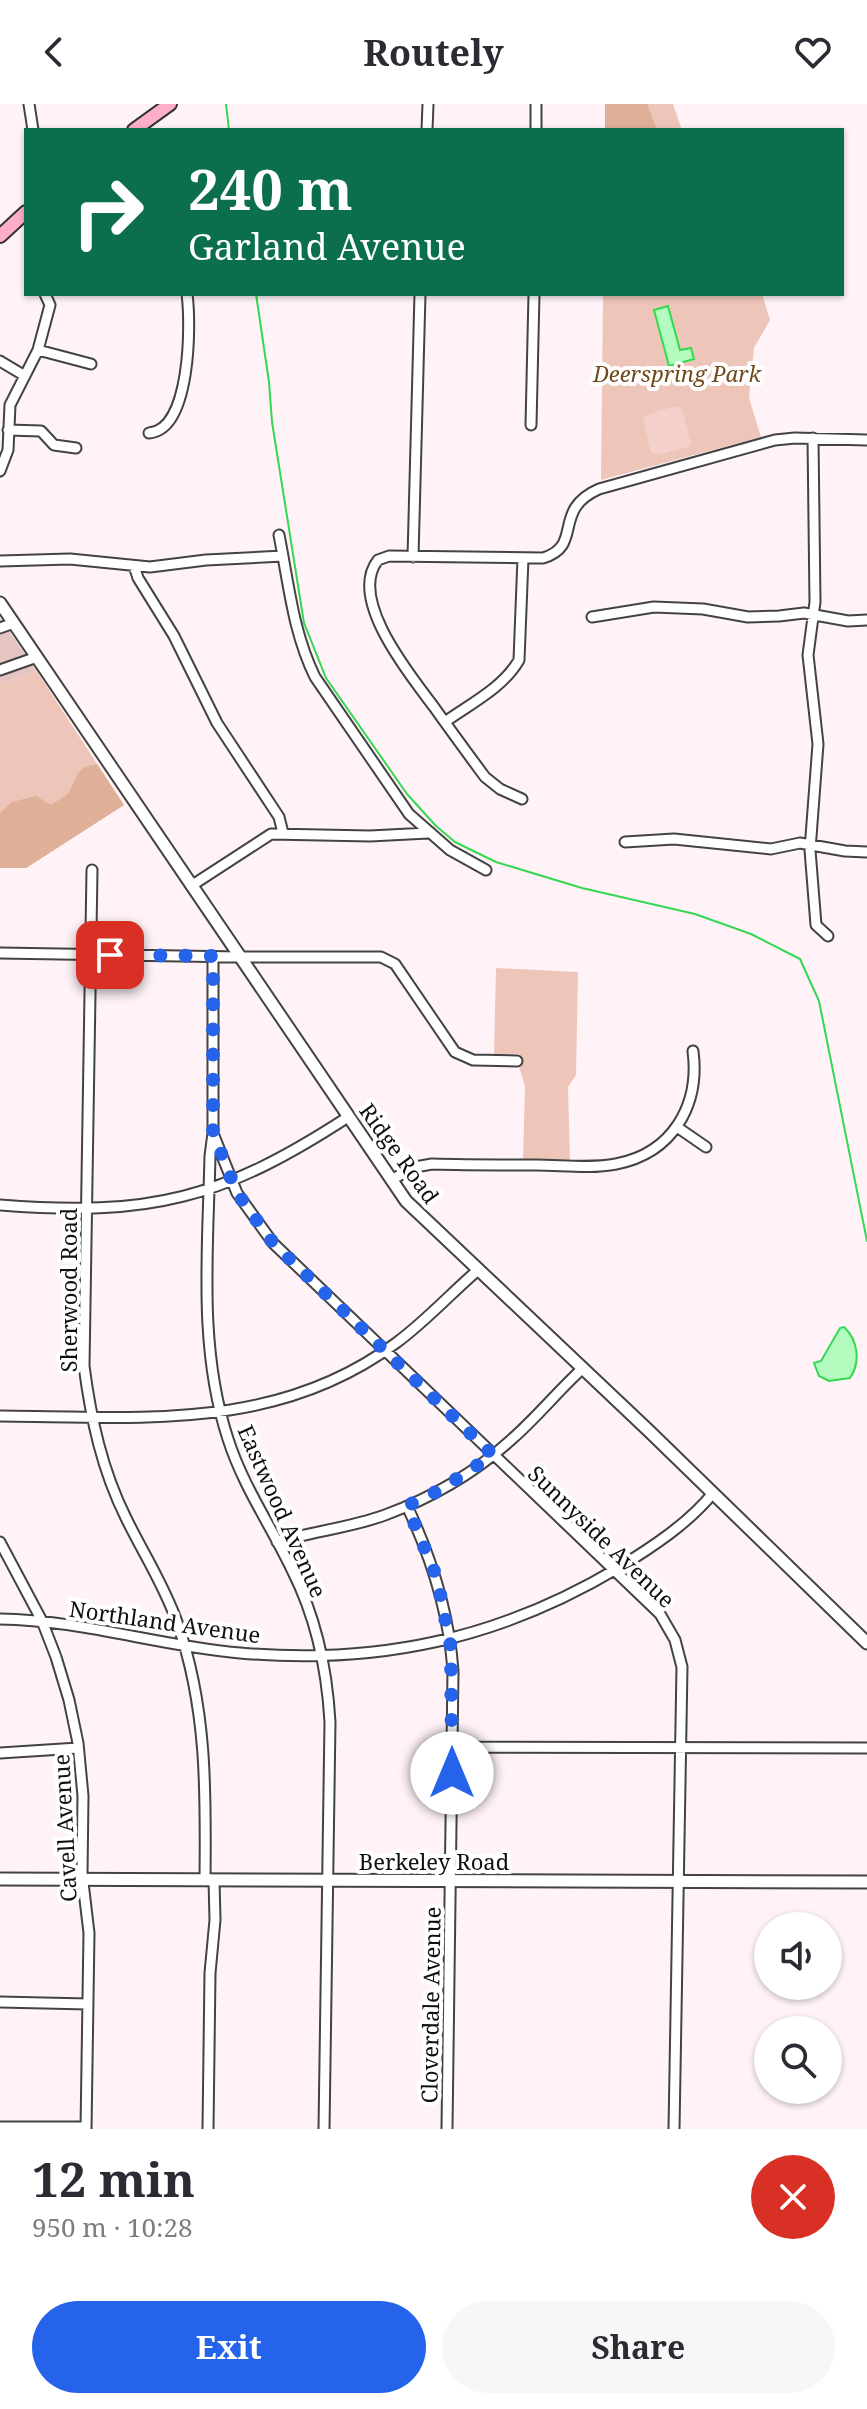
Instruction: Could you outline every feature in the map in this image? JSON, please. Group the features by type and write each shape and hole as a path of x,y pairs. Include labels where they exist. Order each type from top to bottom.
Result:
{"main road":[{"path":"137,128 170,104"},
{"path":"0,236 24,214"}],"street":[{"path":"29,104 33,128"},
{"path":"427,128 428,104"},
{"path":"536,104 536,128"},
{"path":"0,471 7,457 5,434 10,405 38,350 50,305 46,296"},
{"path":"149,433 158,433 166,425 185,380 189,333 187,296"},
{"path":"413,557 420,296"},
{"path":"531,425 534,296"},
{"path":"38,350 91,364"},
{"path":"0,361 25,376"},
{"path":"5,434 41,431 54,445 76,448"},
{"path":"813,438 814,615 808,655 818,744 810,844 816,925 828,936"},
{"path":"522,799 500,789 485,777 383,633 374,609 370,580 374,565 382,558 543,558 561,550 571,514 583,498 599,489 775,440 867,440"},
{"path":"279,535 293,620 315,677 399,801 428,833 450,850 486,870"},
{"path":"0,561 70,559 150,567 283,556"},
{"path":"445,722 500,684 513,672 519,660 523,558"},
{"path":"134,566 138,578 174,636 217,723 279,817 283,833"},
{"name":"Ridge Road","path":"0,603 417,1215 713,1493 867,1643"},
{"path":"592,617 654,607 703,609 748,617 804,613 848,621 867,620"},
{"path":"0,628 14,623"},
{"path":"0,670 37,657"},
{"path":"191,886 263,839 283,833 370,836 428,833"},
{"path":"625,842 674,839 771,849 800,843 867,852"},
{"name":"Sherwood Road","path":"92,870 83,1349 92,1417 113,1490 161,1584 185,1646 204,1737 209,1880 215,1929 210,1973 208,2129"},
{"path":"0,953 389,959 455,1052 473,1060 517,1061"},
{"name":"Eastwood Avenue","path":"213,956 213,1133 207,1317 210,1362 220,1413 241,1473 306,1600 321,1656 330,1722 324,2129"},
{"path":"391,1180 415,1167 432,1164 614,1164 653,1148 677,1127 694,1091 696,1071 693,1051"},
{"path":"0,1205 86,1209 151,1204 209,1190 232,1182 303,1146 348,1117"},
{"path":"677,1127 706,1147"},
{"name":"Sunnyside Avenue","path":"213,1133 232,1182 247,1210 273,1243 660,1614 675,1640 682,1667 674,2129"},
{"path":"0,1416 196,1416 293,1395 339,1376 385,1351 430,1317 478,1270"},
{"path":"277,1542 356,1525 438,1491 493,1455 525,1428 582,1369"},
{"name":"Northland Avenue","path":"0,1619 42,1621 122,1632 185,1646 239,1653 321,1656 375,1653 450,1640 545,1607 615,1570 661,1540 713,1493"},
{"name":"Cloverdale Avenue","path":"407,1506 432,1563 450,1640 453,1671 447,2129"},
{"name":"Cavell Avenue","path":"0,1542 42,1621 69,1700 78,1748 83,1796 83,1880 89,1933 86,2128"},
{"path":"453,1747 867,1748"},
{"path":"0,1753 78,1748"},
{"name":"Berkeley Road","path":"0,1879 867,1882"},
{"path":"0,2002 88,2004"},
{"path":"0,2127 86,2128"}],"green space":[{"path":"605,104 673,104 681,128 605,128"},
{"name":"Deerspring Park","path":"603,296 763,296 770,320 754,348 749,398 761,437 601,480"},
{"path":"36,670 124,805 26,868 0,868 0,684"},
{"path":"496,968 578,972 576,1075 568,1087 570,1162 523,1162 525,1086 519,1067 520,1054 494,1055"}],"shaded area":[{"path":"605,104 647,104 656,128 605,128"},
{"path":"668,306 680,350 691,348 694,359 669,366 654,310"},
{"path":"676,406 682,409 691,442 688,447 657,455 651,452 643,421 646,415"},
{"path":"0,618 36,670 0,684"},
{"path":"97,764 124,805 26,868 0,868 0,813 12,802 36,796 51,805 69,792 81,770"},
{"path":"844,1327 855,1345 856,1365 850,1378 829,1381 819,1376 814,1363 821,1361 840,1328"}],"waterway":[{"path":"226,104 229,128"},
{"path":"256,296 272,422 304,623 326,678 407,794 455,842 496,862 582,888 695,914 751,934 800,959 819,1001 867,1241"}],"route":[{"path":"110,955 213,956 213,1133 237,1193 260,1229 298,1269 493,1455 438,1491 407,1506 437,1578 451,1648 452,1773"}]}
